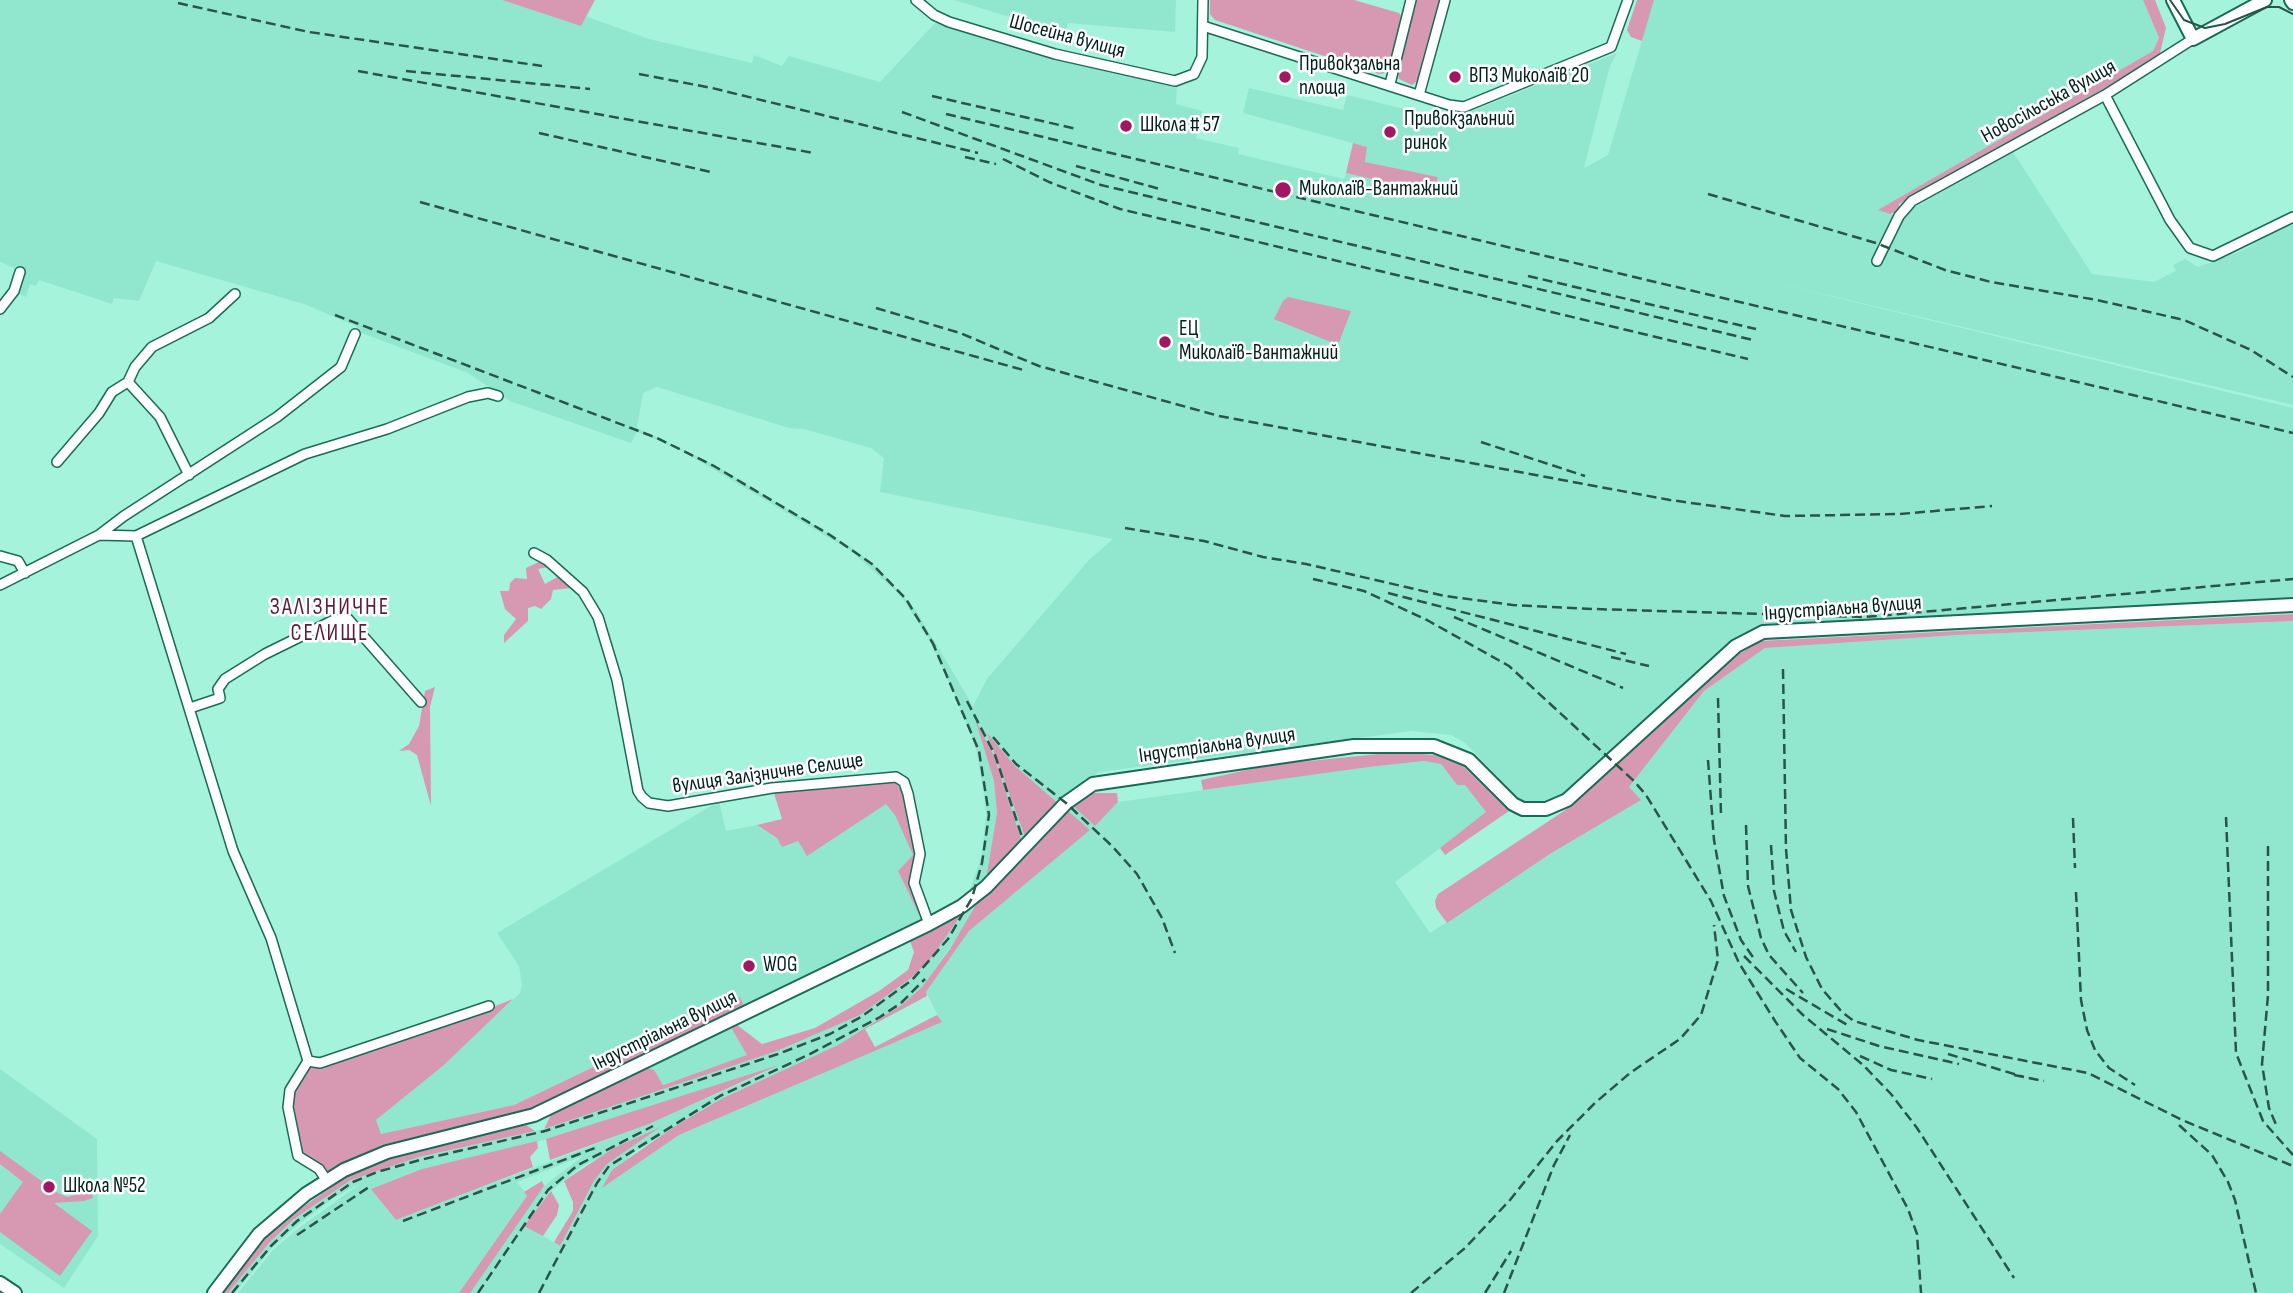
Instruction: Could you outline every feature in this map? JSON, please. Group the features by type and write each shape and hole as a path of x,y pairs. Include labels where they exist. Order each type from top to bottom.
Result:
{"street":[{"name":"Шосейна вулиця","path":"916,0 934,15 949,22 1055,54 1175,81 1194,74 1199,66 1203,26"},
{"path":"1203,0 1203,26 1464,107 1611,47 1628,0"},
{"path":"1390,84 1411,0"},
{"path":"1419,94 1445,0"},
{"path":"2173,0 2193,39"},
{"name":"Новосільська вулиця","path":"1877,261 1899,216 1912,201 2105,95 2193,39 2265,0"},
{"path":"2105,95 2181,238 2190,248 2213,256 2293,217"},
{"path":"0,309 14,291 20,272"},
{"path":"57,462 99,413 112,392 128,382 135,367 158,342 209,318 234,294"},
{"path":"0,585 99,535 316,388 341,367 355,334"},
{"path":"128,382 160,417 189,475"},
{"path":"99,535 136,536 304,454 387,429 468,397 488,393 498,396"},
{"path":"136,536 233,851 271,938 308,1061 290,1090 288,1107 299,1156 318,1169 327,1181"},
{"name":"вулиця Залізничне Селище","path":"534,553 547,560 583,592 598,617 617,680 636,784 642,797 649,803 668,806 772,788 896,777 904,782 908,794 920,854 914,883 929,924"},
{"path":"0,556 18,561 25,573"},
{"name":"Індустріальна вулиця","path":"214,1293 259,1234 306,1194 344,1170 387,1152 534,1115 929,924 962,906 986,887 1081,790 1110,780 1354,746 1434,746 1469,760 1523,809 1546,809 1567,800 1736,646 1763,632 2293,605"},
{"path":"190,708 220,698 218,689 225,679 256,659 334,620 348,619 421,702"},
{"path":"308,1061 320,1063 345,1056 489,1006"},
{"path":"0,1283 15,1293"}],"shaded area":[{"path":"0,0 502,0 581,25 585,16 649,39 752,63 754,55 782,66 789,56 880,82 935,23 1054,59 1170,83 1177,87 1176,104 1202,111 1196,138 1239,148 1238,154 1344,179 1346,173 1418,190 1438,177 1364,162 1367,147 1243,113 1249,88 1343,110 1347,95 1450,120 1617,53 1610,66 1584,168 1608,155 1654,0 2143,0 2159,39 2153,51 1879,210 1904,219 1912,209 2013,152 2092,274 2154,282 2176,271 2173,265 2185,259 2198,267 2241,251 2293,222 2293,405 1755,278 2293,408 2293,597 1790,624 1753,632 1719,656 1563,795 1544,803 1528,803 1517,797 1465,743 1451,735 1412,731 1099,772 1063,797 1095,825 1118,802 1369,767 1424,761 1441,764 1457,785 1465,785 1487,813 1395,882 1430,933 1549,855 1640,800 1629,787 1704,691 1765,648 1957,635 2293,621 2293,1293 238,1293 273,1250 361,1183 335,1197 299,1224 272,1248 235,1293 228,1293 269,1243 294,1219 351,1180 419,1157 544,1129 777,1051 860,1015 911,978 929,961 962,914 982,854 986,815 976,749 929,639 900,595 851,551 679,449 637,432 631,443 510,401 468,373 359,332 356,326 304,304 156,261 139,301 114,298 112,304 39,280 36,286 30,284 26,297 16,293 22,271 0,262","holes":["657,387 789,428 804,429 871,448 884,458 880,492 1113,539 1089,560 987,679 973,706 917,612 878,568 852,548 715,465 637,428 643,393","975,719 994,756 1021,840 1025,837 989,736 1015,766 1090,830 969,931 926,992 941,1022 679,1135 603,1187 633,1153 721,1099 838,1045 903,1004 922,987 971,918 988,876 997,813 994,781","775,1068 649,1124 396,1220 372,1189 422,1169 548,1139","656,1128 607,1164 594,1181 560,1246 525,1225 551,1191 581,1167","583,1156 544,1186 518,1221 512,1218 528,1196 517,1182"]},
{"path":"502,0 595,0 581,26"},
{"path":"954,0 1176,0 1175,32 1068,23 1065,34"},
{"path":"1210,0 1354,0 1399,13 1402,17 1389,67 1385,73 1379,74 1215,20 1210,14"},
{"path":"1417,0 1441,0 1419,80 1412,85 1399,79 1398,71"},
{"path":"1637,0 1654,0 1642,41 1631,37 1627,30"},
{"path":"2143,0 2155,0 2166,28 2160,53 2153,61 1899,204 1900,210 1890,214 1878,210 2153,51 2159,38"},
{"path":"1353,143 1367,147 1365,162 1438,177 1431,197 1417,194 1418,190 1346,173"},
{"path":"1288,297 1351,311 1338,345 1274,319"},
{"path":"546,561 548,567 538,569 545,584 561,575 571,588 553,590 551,599 541,609 535,606 528,608 528,621 504,643 504,635 516,619 505,609 500,591 509,591 510,583 515,578 527,579 526,568"},
{"path":"2293,614 2293,621 1957,635 1765,648 1704,691 1629,787 1641,800 1550,854 1447,923 1436,908 1438,894 1564,811 1739,654 1760,641"},
{"path":"435,687 430,707 431,806 417,755 409,750 399,751 409,744 419,726 425,691"},
{"path":"975,719 994,756 1021,839 1025,837 987,733 1015,766 1059,804 986,880 997,813 994,781"},
{"path":"1398,752 1434,755 1463,766 1509,811 1445,855 1440,848 1486,812 1465,785 1457,785 1441,764 1424,761 1369,767 1203,790 1201,780 1270,765"},
{"path":"894,780 905,795 917,854 910,882 922,921 898,871 913,855 895,815 886,804 807,856 798,841 782,847 777,838 757,825 782,819 773,790 800,791"},
{"path":"1092,793 1117,793 1118,802 1095,826 1072,805"},
{"path":"719,801 726,831 757,825 777,838 798,840 803,850 886,804 895,814 913,855 898,871 922,921 744,1006 740,997 514,1105 381,1134 376,1120 444,1065 520,993 522,984 519,966 497,933"},
{"path":"1067,810 1090,830 969,931 926,992 927,996 865,1029 875,1047 937,1015 942,1022 679,1135 602,1188 612,1170 674,1127 721,1099 838,1045 903,1004 922,987 950,949 980,898"},
{"path":"964,911 929,961 911,978 860,1015 777,1051 544,1129 551,1115 647,1068 654,1070 663,1085 747,1055 732,1029 737,1025 762,1044 815,1028 879,991 908,970 914,952 910,941"},
{"path":"740,997 744,1006 533,1108 385,1146 327,1173 321,1164 310,1161 303,1153 293,1107 295,1091 308,1067 461,1020 513,999 444,1065 376,1120 381,1134 514,1105"},
{"path":"733,1027 748,1055 662,1085 647,1068"},
{"path":"779,1065 649,1124 550,1160 546,1139"},
{"name":"Школа №52","path":"0,1069 97,1139 98,1236 64,1288 0,1244"},
{"path":"526,1125 535,1131 419,1157 351,1180 294,1219 269,1243 228,1293 222,1293 264,1239 291,1215 348,1176 375,1163"},
{"path":"660,1127 607,1164 594,1181 560,1246 554,1242 573,1211 573,1202 564,1181 614,1148"},
{"path":"537,1141 538,1148 530,1157 533,1167 396,1220 371,1189 422,1169"},
{"path":"0,1151 67,1197 91,1191 93,1198 84,1201 54,1203 92,1231 60,1276 0,1232 0,1214 23,1182 0,1164"},
{"path":"542,1181 544,1186 470,1293 459,1293 527,1196 524,1192"},
{"path":"551,1191 559,1205 557,1215 543,1236 524,1226"}],"tram line":[{"path":"2170,0 2184,20 2205,28 2225,24 2267,7 2279,7 2293,14"}],"railway":[{"path":"178,3 309,32 542,66"},
{"path":"358,71 814,153"},
{"path":"406,71 590,89"},
{"path":"639,74 712,88 978,153"},
{"path":"932,96 1077,129"},
{"path":"902,112 1101,185 1753,340"},
{"path":"946,114 2293,433"},
{"path":"539,133 711,172"},
{"path":"965,157 996,164"},
{"path":"1003,159 1049,182 1120,209 1748,359"},
{"path":"1076,166 1160,189"},
{"path":"1708,194 1876,243 1945,270 1991,282 2097,300 2184,320 2251,350 2293,377"},
{"path":"420,202 1027,371"},
{"path":"1528,276 1756,329"},
{"path":"876,308 960,333 1039,366 1219,416 1670,500 1785,516 1900,514 1992,506"},
{"path":"335,315 657,438 714,466 830,535 872,564 906,599 935,647"},
{"path":"1481,442 1585,476"},
{"path":"1125,528 1204,541 1263,557 1306,564 1445,596 1513,605 1593,609 1865,617 2293,579"},
{"path":"1313,579 1364,591 1427,620 1509,666 1646,795 1711,901 1739,963 1775,1021 1800,1058 1838,1089 1856,1112 1908,1209 1917,1234 1921,1293"},
{"path":"1388,593 1626,654"},
{"path":"1454,617 1623,688"},
{"path":"232,1293 271,1246 297,1221 353,1182 420,1160 545,1131 778,1054 830,1034 861,1017 912,980 948,939 972,898 982,863 989,815 979,751 931,639"},
{"path":"1611,657 1649,666"},
{"path":"1783,669 1786,849 1791,910 1806,957 1822,989 1842,1012 1854,1021 1918,1040 2088,1073 2182,1120 2293,1166"},
{"path":"1718,698 1721,815"},
{"path":"967,701 995,755 1022,837"},
{"path":"993,737 1016,764 1066,803 1113,847 1137,874 1162,918 1175,953"},
{"path":"1708,760 1714,840 1724,896 1741,940 1755,960"},
{"path":"2226,817 2236,1053 2263,1121 2293,1155"},
{"path":"2073,818 2075,868"},
{"path":"1746,825 1748,886 1761,938 1769,955 1803,993"},
{"path":"1771,845 1774,891 1784,931 1796,952"},
{"path":"2268,846 2268,995 2262,1064 2269,1108 2277,1127"},
{"path":"2076,892 2081,1000 2087,1030 2095,1050 2109,1068 2135,1085"},
{"path":"1411,1293 1465,1248 1510,1200 1557,1141 1595,1103 1630,1073 1680,1039 1701,1015 1718,960 1714,925"},
{"path":"1744,956 1803,1015 1863,1065 1891,1094 1917,1128 2014,1278"},
{"path":"539,1293 597,1183 609,1166 720,1096 808,1055 880,1017 901,1003 925,979"},
{"path":"1786,989 1849,1026"},
{"path":"1827,1029 1879,1046 1959,1064"},
{"path":"1948,1054 2024,1077"},
{"path":"1860,1056 1891,1070 1932,1079"},
{"path":"2014,1075 2044,1081"},
{"path":"2179,1125 2212,1155 2228,1182 2235,1200 2256,1293"},
{"path":"478,1293 548,1190 578,1165 653,1126"},
{"path":"1504,1293 1554,1165 1570,1135"},
{"path":"403,1221 595,1148"},
{"path":"297,1235 372,1185"},
{"path":"1485,1293 1511,1251"}],"place":[{"name":"Привокзальна площа","path":"1285,77"},
{"name":"ВПЗ Миколаїв 20","path":"1455,77"},
{"name":"Школа # 57","path":"1126,126"},
{"name":"Привокзальний ринок","path":"1390,132"},
{"name":"Миколаїв-Вантажний","path":"1283,190"},
{"name":"ЕЦ Миколаїв-Вантажний","path":"1165,342"},
{"name":"WOG","path":"749,966"},
{"name":"Школа №52","path":"49,1187"}],"district":[{"name":"ЗАЛІЗНИЧНЕ СЕЛИЩЕ","path":"330,621"}]}
